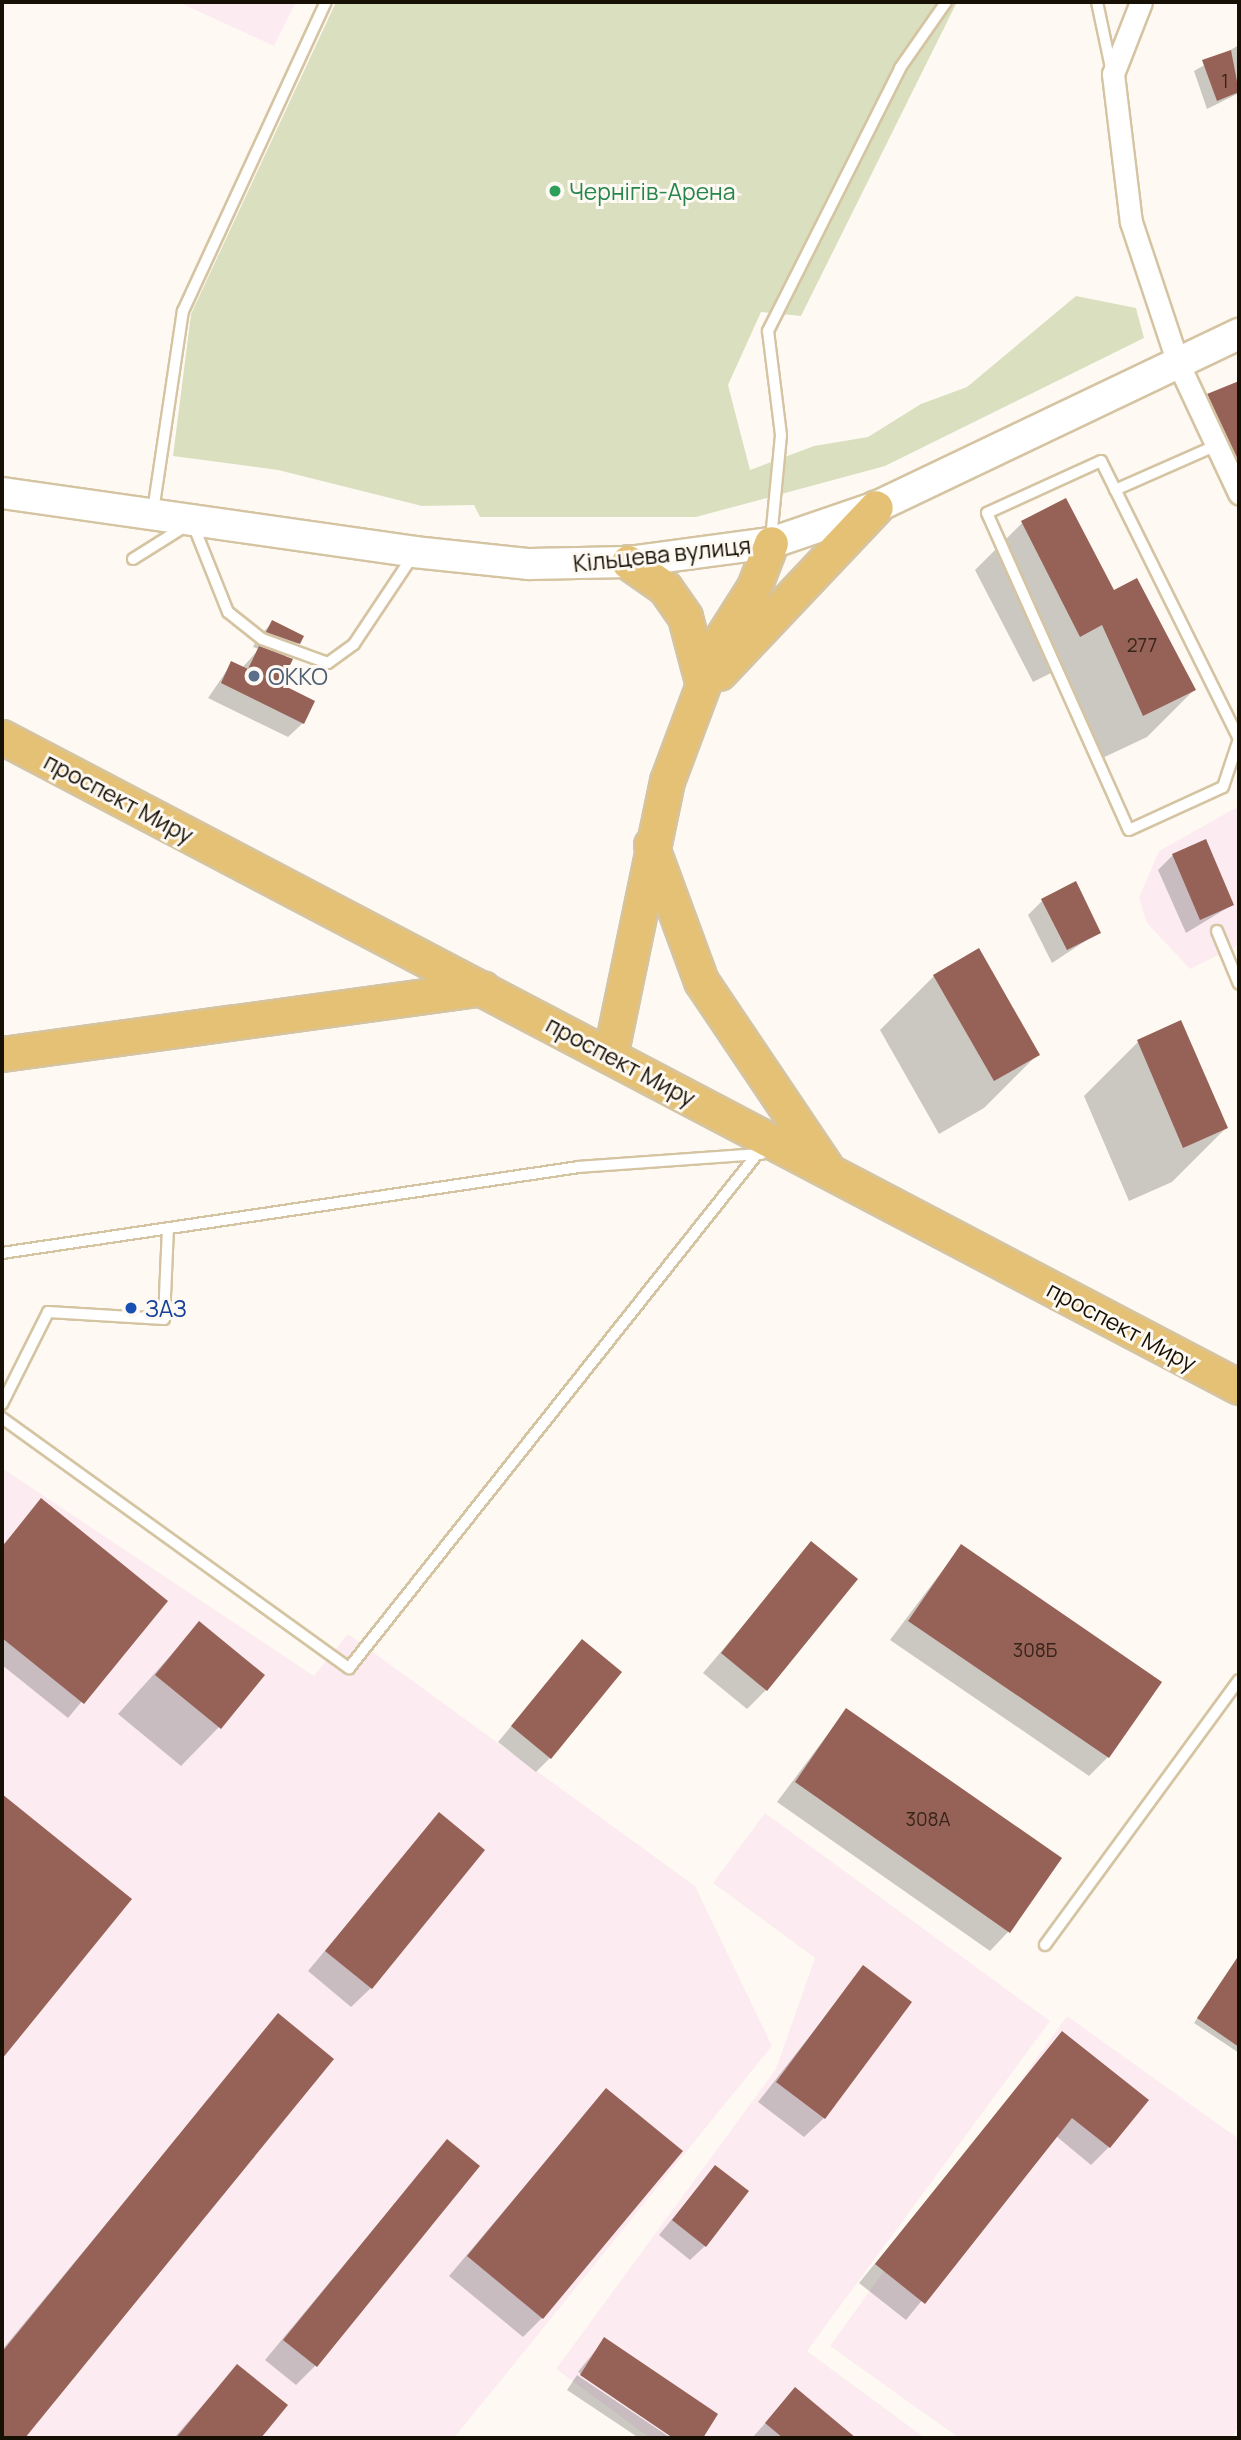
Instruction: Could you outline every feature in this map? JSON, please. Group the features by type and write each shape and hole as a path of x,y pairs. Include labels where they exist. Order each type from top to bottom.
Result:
{"main road":[{"name":"Кільцева вулиця","path":"2,494 152,518 414,552 529,564 628,562 771,542 876,507 1239,334"},
{"path":"704,691 785,597 876,507"},
{"path":"610,1056 650,842 719,642 754,587 771,542"},
{"path":"628,562 665,588 685,617 704,691"},
{"name":"проспект Миру","path":"2,737 1239,1387"},
{"path":"650,842 701,981 829,1172"},
{"path":"2,1054 482,988"}],"street":[{"path":"1141,2 1113,74 1131,222 1178,363 1239,493"}],"lane":[{"path":"152,518 183,311 326,2"},
{"path":"771,542 781,435 768,331 900,68 946,2"},
{"path":"1097,2 1113,74"},
{"path":"1115,490 1217,445"},
{"path":"1101,461 1115,490 1239,739 1223,788 1129,830 987,513 1101,461"},
{"path":"133,559 192,522 228,612 262,639 328,663 354,644 414,552"},
{"path":"1217,931 1239,984"},
{"path":"2,1418 349,1668 758,1153"},
{"path":"2,1253 579,1167 758,1153 829,1172"},
{"path":"2,1404 48,1312 164,1319 168,1228"},
{"path":"1045,1945 1239,1680"}],"shaded area":[{"path":"178,2 296,2 274,46"},
{"path":"1239,806 1239,945 1190,969 1147,923 1139,898 1159,851"},
{"path":"2,1468 314,1676 348,1634 695,1886 772,2046 454,2438 2,2438"},
{"path":"765,1813 1050,2021 807,2351 925,2438 650,2438 556,2369 776,2069 815,1958 713,1883"},
{"path":"1067,2016 1239,2139 1239,2426 1231,2438 959,2438 830,2346"}],"green space":[{"name":"Чернігів-Арена","path":"336,2 957,2 801,316 761,312 728,385 750,470 814,446 868,437 921,404 967,387 1076,296 1136,308 1144,338 885,466 696,517 480,517 474,505 422,506 278,470 173,456 191,314"}],"building":[{"path":"1231,50 1239,92 1217,101 1202,60"},
{"path":"1239,381 1239,462 1207,394"},
{"path":"1066,498 1114,590 1137,578 1196,690 1143,716 1102,625 1080,637 1021,521"},
{"path":"272,620 304,636 300,644 266,632"},
{"name":"ОККО","path":"259,646 293,659 281,684 315,701 304,724 221,683 231,661 248,669"},
{"path":"1206,839 1234,905 1200,920 1172,854"},
{"path":"1076,881 1101,933 1067,950 1041,899"},
{"path":"979,948 1040,1055 994,1081 933,975"},
{"path":"1181,1020 1228,1128 1183,1148 1137,1040"},
{"path":"41,1498 168,1601 84,1704 2,1638 2,1547"},
{"path":"811,1541 858,1579 767,1691 721,1653"},
{"path":"961,1544 1162,1682 1109,1758 908,1621"},
{"path":"199,1621 265,1675 221,1729 155,1675"},
{"path":"582,1639 622,1672 551,1759 511,1726"},
{"path":"846,1708 1062,1858 1010,1933 795,1782"},
{"path":"2,1794 132,1899 2,2059"},
{"path":"439,1812 485,1850 372,1989 325,1951"},
{"path":"1239,1955 1239,2047 1197,2018"},
{"path":"863,1965 912,2002 825,2119 776,2082"},
{"path":"278,2013 334,2059 25,2438 2,2438 2,2352"},
{"path":"1062,2031 1149,2100 1110,2148 1072,2118 925,2304 875,2264"},
{"path":"606,2088 683,2151 543,2319 467,2256"},
{"path":"447,2139 480,2166 317,2367 283,2340"},
{"path":"715,2165 749,2191 706,2247 672,2220"},
{"path":"604,2337 718,2414 703,2438 673,2438 580,2375"},
{"path":"237,2364 288,2405 261,2438 176,2438"},
{"path":"795,2387 856,2438 783,2438 765,2423"}],"place":[{"name":"Чернігів-Арена","path":"555,191"},
{"name":"ОККО","path":"254,676"},
{"name":"ЗАЗ","path":"131,1308"}]}
